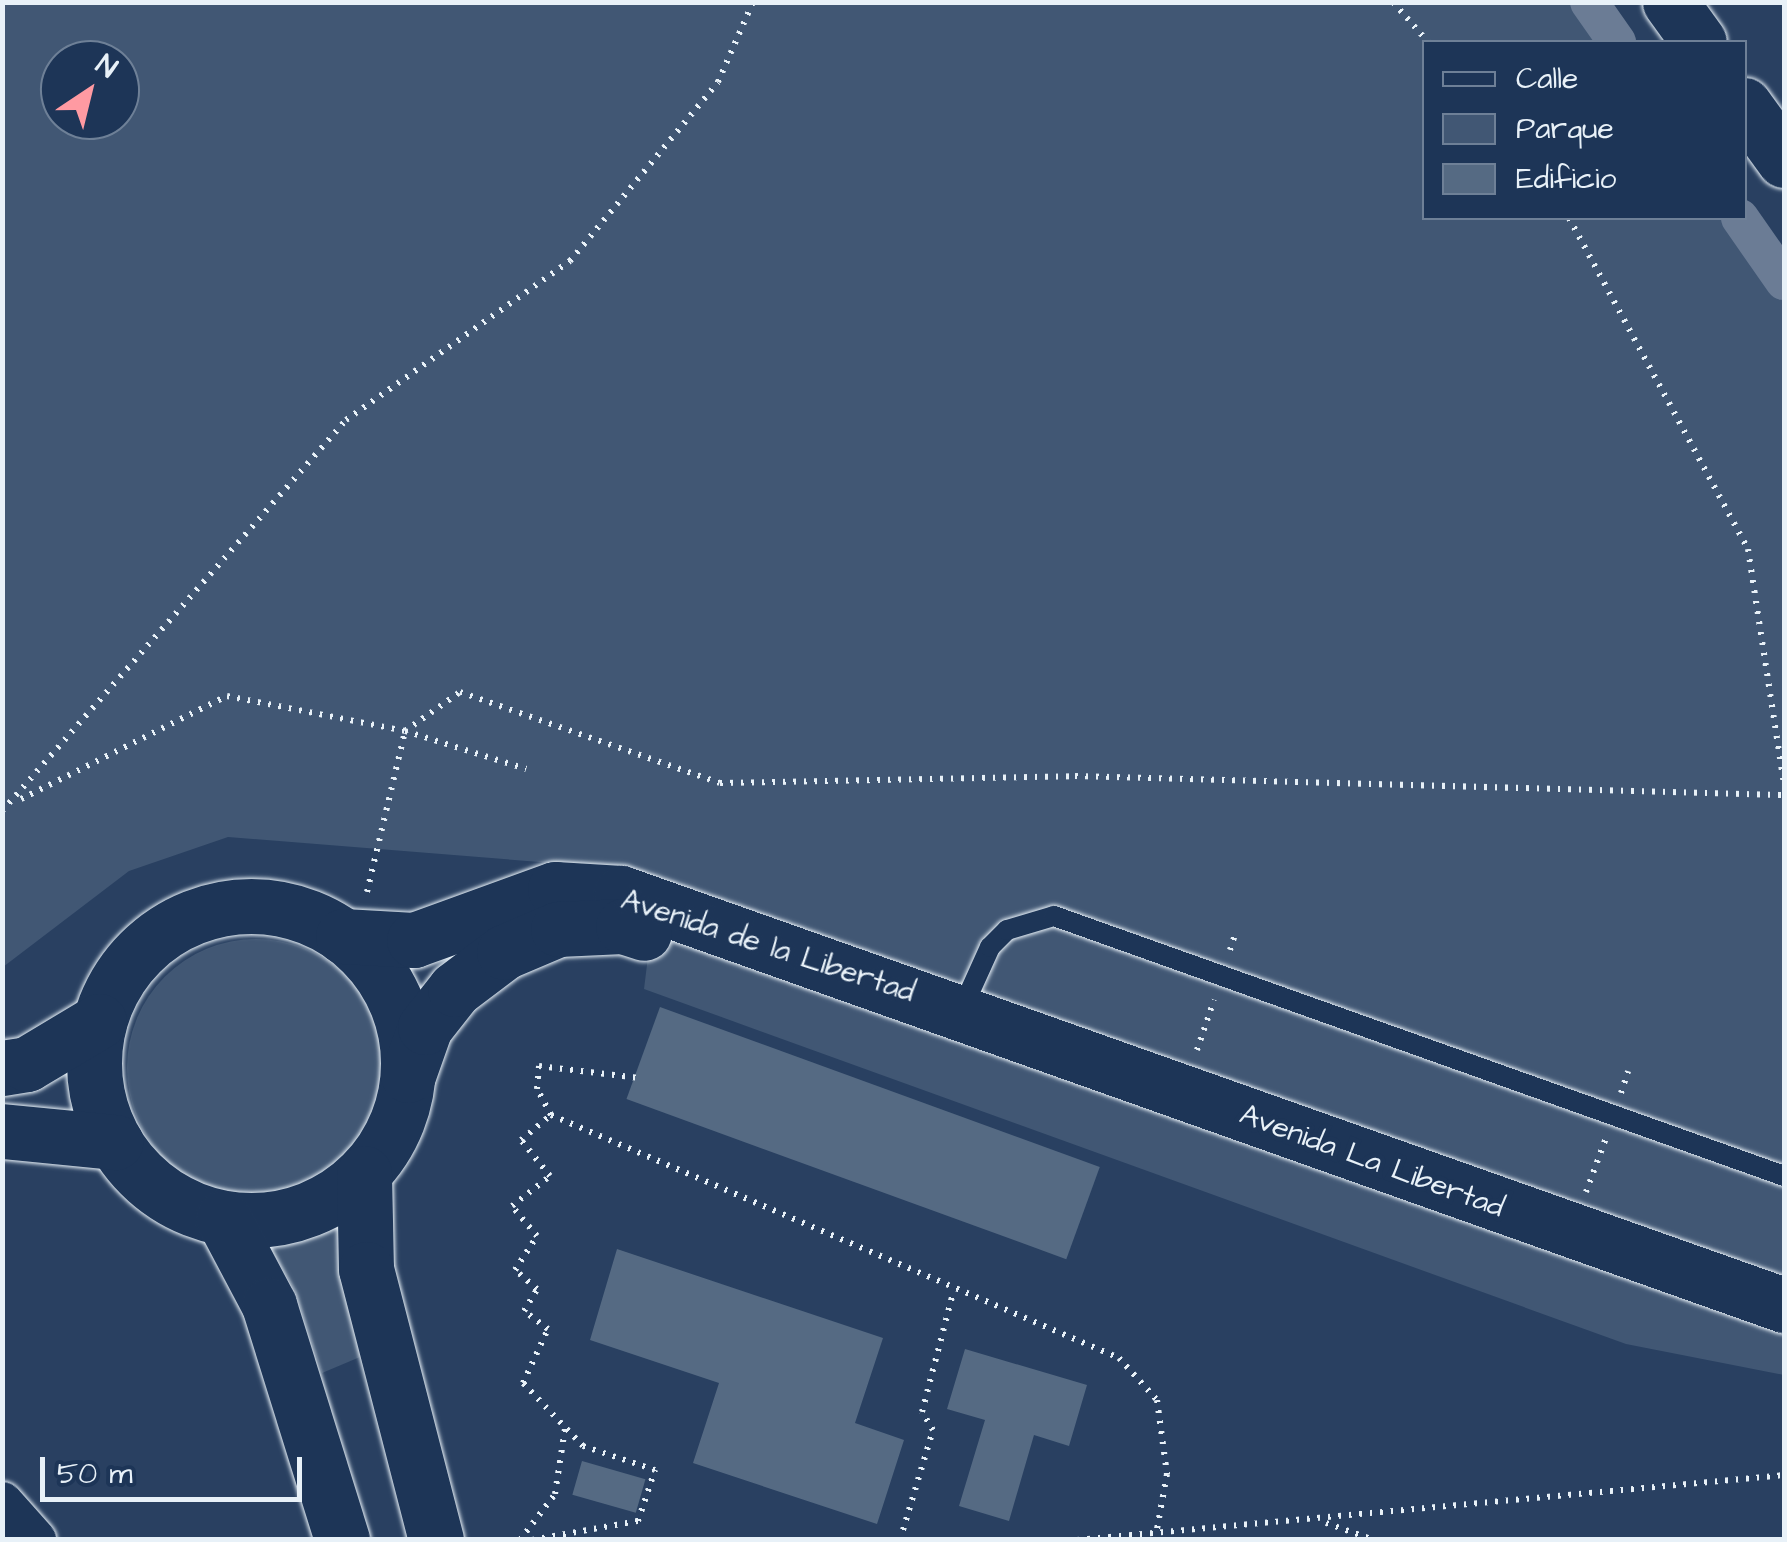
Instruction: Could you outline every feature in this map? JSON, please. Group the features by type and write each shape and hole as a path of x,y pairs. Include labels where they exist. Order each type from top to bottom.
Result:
{"street":[{"path":"1670,2 1698,40"},
{"path":"1747,108 1784,160"},
{"name":"Avenida de la Libertad","path":"352,924 414,940 555,890 622,893 955,1026"},
{"path":"223,908 277,908 352,924 395,1000 408,1075 394,1130 364,1173 304,1212 223,1218 163,1193 115,1142 96,1087 100,1020 130,962 187,919 223,908"},
{"name":"Avenida de la Libertad","path":"408,1075 425,1027 476,970 536,936 575,928 623,926 955,1026"},
{"path":"2,1068 27,1064 100,1020"},
{"name":"Avenida La Libertad","path":"955,1026 1771,1324"},
{"path":"2,1131 115,1142"},
{"path":"364,1173 366,1269 383,1352 436,1540"},
{"path":"223,1218 269,1305 295,1377 342,1540"},
{"path":"2,1502 35,1540"}],"lane":[{"path":"955,1026 990,947 1033,917 1054,916 1784,1176"}],"path":[{"path":"14,802 346,420 570,260 718,82 753,2"},
{"path":"1393,2 1426,40"},
{"path":"1570,220 1748,549 1784,783"},
{"path":"352,924 405,732 460,692 720,782 1075,776 1784,794"},
{"path":"2,810 227,696 405,732 526,769"},
{"path":"1195,1057 1212,1009"},
{"path":"639,1078 540,1066 536,1090 552,1115 953,1293 1120,1358 1157,1400 1168,1474 1157,1529"},
{"path":"532,1540 638,1522 656,1470 583,1446 523,1383 548,1329 524,1311 537,1288 515,1270 537,1236 512,1206 550,1176 521,1140 552,1115"},
{"path":"1584,1198 1600,1156"},
{"path":"900,1540 933,1430 922,1412 953,1293"},
{"path":"520,1540 555,1494 566,1428"},
{"path":"1076,1540 1157,1529 1325,1522 1400,1506 1784,1474"},
{"path":"1325,1522 1374,1540"}],"green space":[{"path":"3,3 1575,3 1602,40 1422,40 1422,220 1726,220 1784,303 1784,1375 1626,1344 644,989 657,884 578,865 228,837 129,871 3,967"},
{"path":"256,939 305,949 347,977 375,1019 385,1068 375,1117 347,1159 305,1187 256,1197 207,1187 165,1159 137,1117 127,1068 137,1019 165,977 207,949"},
{"path":"334,1220 342,1229 360,1357 322,1373 295,1290 271,1249"}],"building":[{"path":"660,1007 1100,1167 1066,1259 626,1099"},
{"path":"617,1249 883,1338 855,1423 904,1440 877,1524 693,1463 719,1383 590,1340"},
{"path":"965,1349 1087,1385 1069,1446 1034,1435 1009,1521 959,1506 985,1420 947,1409"},
{"path":"582,1461 645,1479 636,1513 572,1495"}],"waterway":[{"path":"1589,2 1616,40"},
{"path":"1741,220 1784,281"}]}
